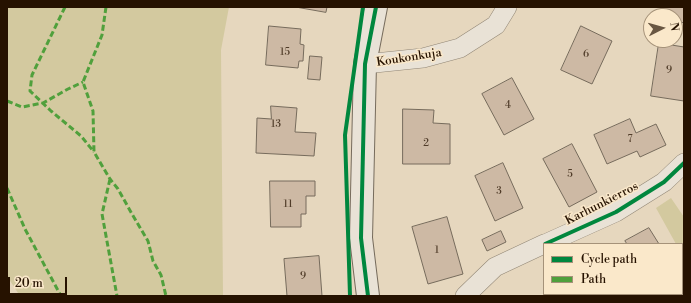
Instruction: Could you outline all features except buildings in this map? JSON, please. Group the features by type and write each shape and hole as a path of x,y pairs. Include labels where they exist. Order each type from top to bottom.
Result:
{"street":[{"path":"368,296 361,238 365,64 376,7"},
{"name":"Koukonkuja","path":"365,64 424,58 460,48 496,25 507,7"},
{"name":"Karhunkierros","path":"546,243 616,212 664,182 684,163"},
{"name":"Karhunkierros","path":"464,296 495,267 543,244"}],"shaded area":[{"path":"7,7 229,7 221,50 223,296 18,296 18,293 7,276"},
{"path":"671,198 684,217 684,258 683,243 675,243 656,208"}],"marked path":[{"path":"65,7 32,75 30,91 81,136 94,152"},
{"path":"106,7 102,35 83,82 93,111 94,152 110,179 118,189 148,241 153,261 161,275 166,296"},
{"path":"7,101 22,107 43,103 83,82"},
{"path":"110,179 102,214 117,296"},
{"path":"7,188 25,229 61,296"}],"cycle path":[{"path":"350,296 345,135 363,7"},
{"path":"368,296 361,238 365,64 376,7"},
{"path":"547,243 616,212 664,182 684,163"}]}
